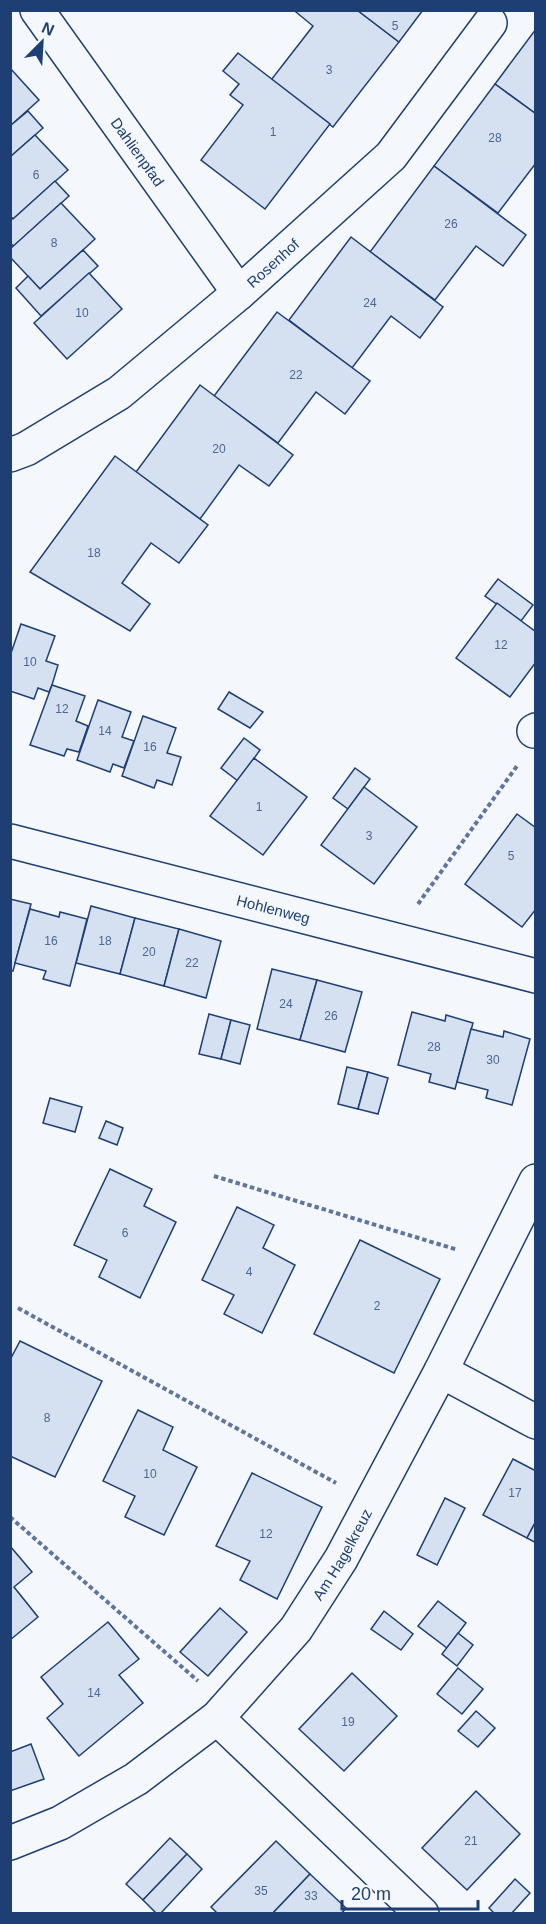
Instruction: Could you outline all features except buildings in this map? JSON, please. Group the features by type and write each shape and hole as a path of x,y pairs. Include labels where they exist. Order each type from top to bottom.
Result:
{"street":[{"name":"Dahlienpfad","path":"37,10 239,293"},
{"name":"Rosenhof","path":"10,455 26,449 119,393 239,293 391,156 490,23"},
{"name":"Hohlenweg","path":"10,841 536,976"},
{"name":"Am Hagelkreuz","path":"10,1843 60,1822 136,1779 223,1713 296,1629 341,1559 441,1371 536,1181"},
{"path":"441,1371 536,1422"},
{"path":"223,1713 422,1914"}],"path":[{"path":"392,938 532,746 535,731"},
{"path":"214,1176 496,1261"},
{"path":"18,1308 370,1503"},
{"path":"10,1517 223,1713"}]}
